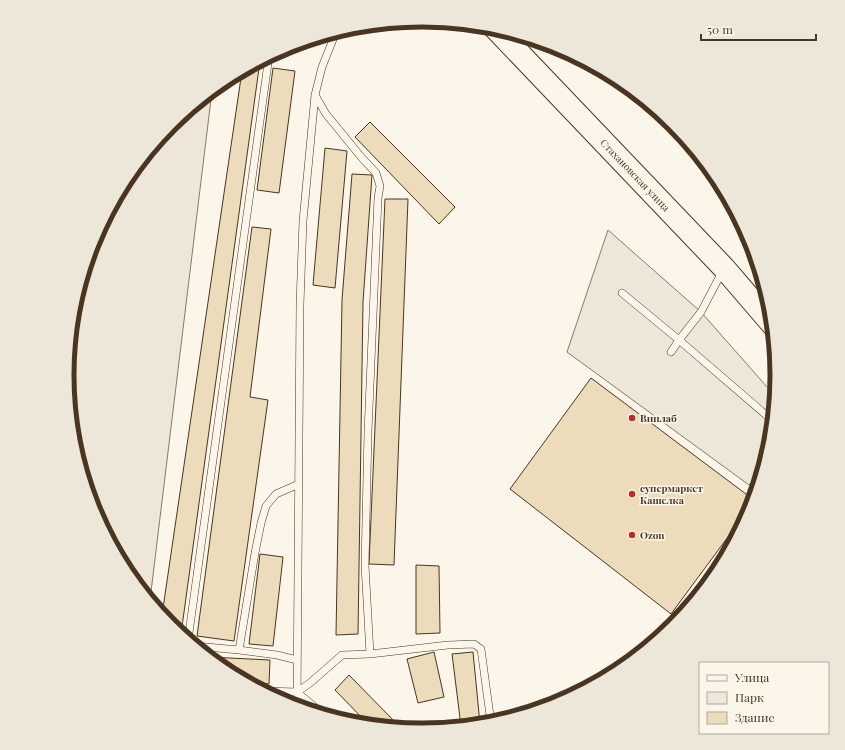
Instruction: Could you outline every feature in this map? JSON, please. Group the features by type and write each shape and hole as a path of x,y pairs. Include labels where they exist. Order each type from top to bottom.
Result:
{"main road":[{"name":"Стахановская улица","path":"502,37 724,268 766,316"}],"lane":[{"path":"297,700 300,304 303,221 315,94 322,67 333,39"},
{"path":"189,633 268,64"},
{"path":"315,94 326,114 376,173 380,186 378,198 368,424 364,565 370,654"},
{"path":"671,352 701,312 724,268"},
{"path":"622,294 680,340 768,417"},
{"path":"239,650 255,554 266,506 276,494 299,484"},
{"path":"278,691 297,692 310,683 342,655 370,654 474,644 481,649 490,716"},
{"path":"206,647 277,654 297,660"},
{"path":"297,692 313,706"}],"green space":[{"path":"211,99 151,593 133,568 110,529 86,465 77,420 75,398 74,375 77,330 86,285 93,263 110,221 121,201 146,163 176,129"}],"shaded area":[{"path":"608,230 701,312 770,390 768,420 764,443 755,479 749,485 567,352"}],"building":[{"path":"273,68 295,71 279,193 257,190"},
{"path":"259,69 182,627 163,607 241,79"},
{"path":"370,122 455,207 439,224 355,137"},
{"path":"325,148 347,151 335,288 313,285"},
{"path":"352,174 372,175 363,302 358,634 336,635 342,300"},
{"path":"385,199 408,199 394,565 369,564"},
{"path":"252,227 271,229 250,397 268,400 234,641 197,636"},
{"name":"супермаркет Кашелка","path":"591,378 749,496 737,525 671,614 510,489"},
{"path":"260,554 283,557 273,646 249,644"},
{"path":"416,565 439,566 440,633 416,634"},
{"path":"434,652 444,697 418,703 407,659"},
{"path":"473,652 479,718 460,721 452,654"},
{"path":"220,658 270,660 269,684 263,684 248,676"},
{"path":"349,675 395,722 361,717 335,690"}],"place":[{"name":"Винлаб","path":"632,418"},
{"name":"супермаркет Кашелка","path":"632,494"},
{"name":"Ozon","path":"632,535"}]}
